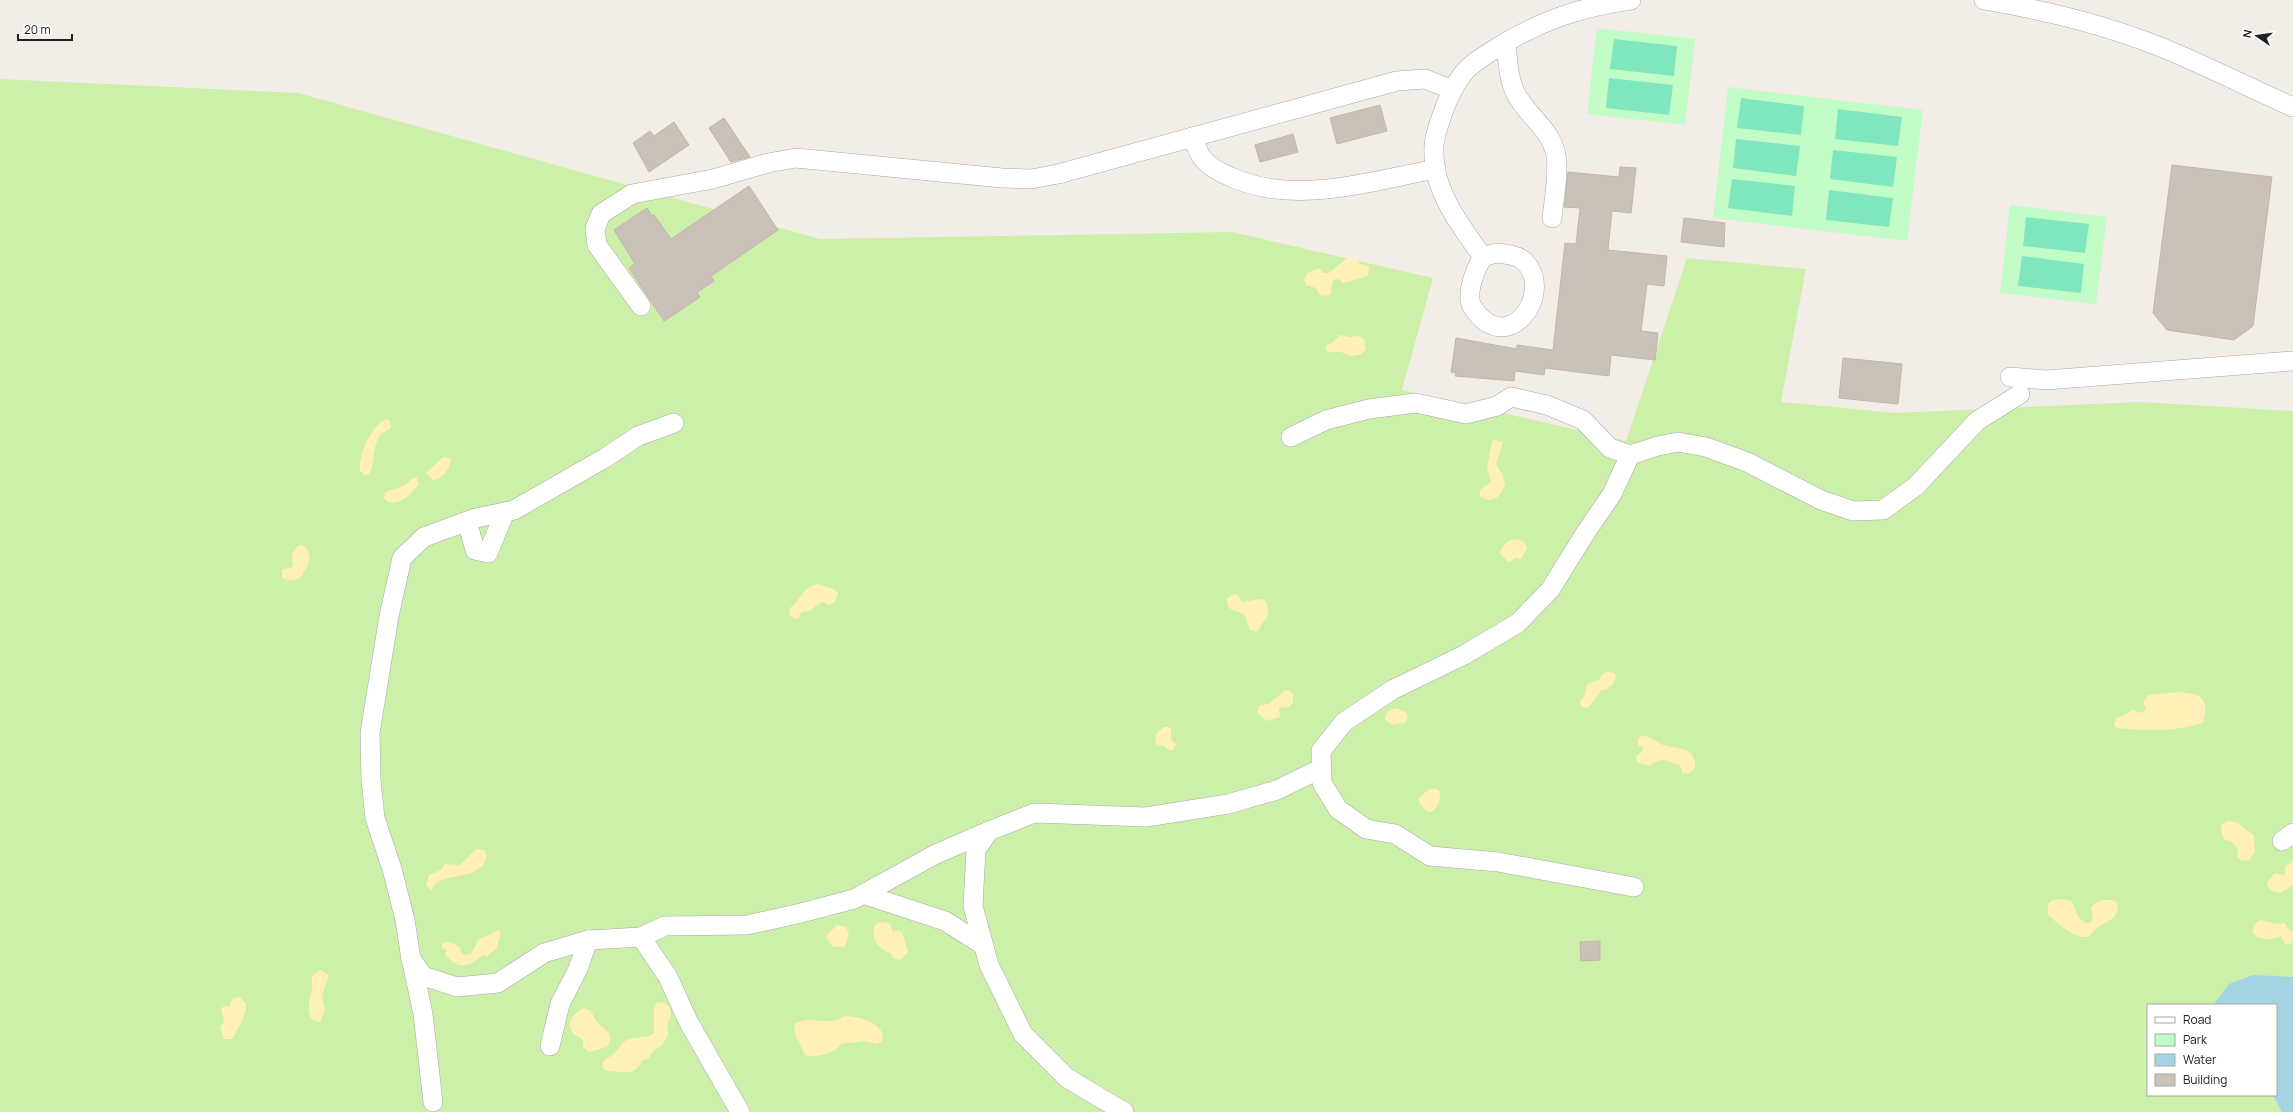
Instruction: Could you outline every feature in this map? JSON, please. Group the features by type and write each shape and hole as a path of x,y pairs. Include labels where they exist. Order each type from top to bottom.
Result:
{"lane":[{"path":"1483,257 1466,234 1447,201 1436,170 1434,155 1435,138 1446,102 1462,75 1470,66 1506,43 1546,21 1574,11 1631,0"},
{"path":"1984,0 2015,5 2094,25 2162,48 2293,107"},
{"path":"1506,43 1510,80 1518,96 1530,114 1549,134 1556,152 1552,218"},
{"path":"641,306 597,245 595,229 601,214 632,194 713,179 768,163 796,158 1002,178 1031,179 1058,174 1397,81 1424,79 1453,90"},
{"path":"1192,137 1203,159 1219,172 1243,182 1271,189 1309,192 1436,170"},
{"path":"2010,377 2046,380 2293,362"},
{"path":"1291,437 1326,420 1369,409 1416,403 1466,414 1497,406 1511,396 1547,405 1582,420 1610,448 1630,455 1658,446 1678,442 1706,447 1747,462 1821,500 1853,511 1883,510 1916,486 1977,420 2020,394"},
{"path":"433,1102 423,1014 411,960 405,920 392,869 375,818 371,780 370,733 389,616 402,558 424,537 467,521 514,510 605,458 638,436 674,423"},
{"path":"1630,455 1612,494 1586,532 1550,590 1518,623 1464,655 1392,690 1344,722 1321,751 1322,783 1338,809 1366,829 1395,834 1430,856 1498,862 1634,887"},
{"path":"467,521 476,550 488,553 505,512"},
{"path":"411,960 423,976 457,988 498,983 544,953 588,940 641,937 665,926 747,925 854,899 936,854 1034,813 1146,816 1228,804 1277,790 1322,768"},
{"path":"988,831 976,850 973,906 989,965 1023,1034 1067,1078 1124,1112"},
{"path":"863,894 945,921 983,945"},
{"path":"641,937 668,977 688,1021 740,1112"},
{"path":"550,1046 560,1004 578,969 588,940"}],"green space":[{"path":"1597,28 1695,39 1685,125 1587,114"},
{"path":"1614,39 1677,46 1674,76 1610,69"},
{"path":"1609,78 1673,85 1669,115 1606,108"},
{"path":"0,79 298,93 820,239 1232,232 1433,278 1402,390 1626,441 1687,258 1806,269 1781,402 1896,413 2140,402 2293,411 2293,1112 0,1112"},
{"path":"1728,87 1923,110 1907,241 1713,218"},
{"path":"1741,98 1804,106 1801,135 1737,128"},
{"path":"1838,109 1902,117 1898,146 1835,139"},
{"path":"1736,139 1800,146 1796,176 1733,168"},
{"path":"1833,150 1897,157 1893,187 1830,179"},
{"path":"1732,179 1795,186 1792,216 1728,208"},
{"path":"1829,190 1893,198 1889,227 1826,220"},
{"path":"2010,205 2107,217 2096,304 2000,293"},
{"path":"2026,217 2089,224 2085,253 2023,246"},
{"path":"2022,256 2084,264 2081,293 2018,286"}],"sand":[{"path":"1348,257 1357,259 1359,263 1369,267 1368,276 1343,283 1339,279 1334,280 1331,294 1326,296 1320,295 1316,288 1306,285 1304,280 1307,273 1320,268 1323,273 1329,273"},
{"path":"1340,335 1350,337 1359,336 1364,339 1366,349 1362,354 1351,356 1341,352 1327,352 1326,346 1332,343"},
{"path":"386,419 390,420 391,427 379,437 375,446 371,470 369,474 365,475 360,471 363,450 375,428 380,422"},
{"path":"1495,440 1503,442 1496,464 1503,476 1505,485 1498,496 1492,500 1488,500 1480,496 1480,493 1481,490 1491,481 1487,468 1492,441"},
{"path":"443,457 450,458 450,465 446,472 439,478 432,480 426,473"},
{"path":"413,478 417,478 418,485 412,493 402,500 393,503 388,502 384,498 385,492 403,486"},
{"path":"1516,539 1523,541 1527,548 1521,559 1515,558 1510,562 1507,561 1500,553 1505,543"},
{"path":"302,545 306,548 310,558 309,564 303,572 303,575 294,581 282,578 282,569 293,567 292,554 298,546"},
{"path":"818,584 834,589 838,593 835,602 829,605 823,602 809,611 802,612 798,619 794,619 789,614 790,608 809,587"},
{"path":"1233,594 1238,595 1242,602 1261,599 1266,603 1268,615 1257,632 1250,630 1244,614 1232,610 1228,606 1227,599"},
{"path":"1606,672 1614,673 1616,676 1614,683 1607,689 1602,690 1588,708 1582,707 1580,702 1585,695 1587,685 1599,680 1601,675"},
{"path":"1285,690 1288,690 1293,694 1293,702 1289,707 1279,708 1280,717 1268,721 1260,716 1257,711 1260,705 1269,704"},
{"path":"2180,692 2199,696 2205,703 2203,723 2181,728 2160,730 2117,728 2114,725 2116,719 2133,710 2142,713 2146,709 2143,703 2148,695"},
{"path":"1395,708 1406,712 1408,717 1406,722 1394,725 1385,720 1388,712"},
{"path":"1164,727 1169,727 1171,730 1171,740 1176,744 1173,750 1169,750 1164,746 1155,744 1156,734"},
{"path":"1641,736 1650,737 1663,745 1688,751 1694,758 1694,769 1689,774 1682,773 1680,765 1665,760 1659,761 1650,766 1638,763 1636,757 1644,748 1638,745 1638,740"},
{"path":"1429,789 1435,789 1439,791 1440,794 1439,803 1431,812 1426,811 1419,802 1419,798"},
{"path":"2228,821 2236,822 2254,835 2255,852 2249,860 2242,861 2237,857 2238,848 2232,842 2224,839 2221,832 2222,824"},
{"path":"476,849 484,850 487,855 484,864 478,870 443,880 436,884 432,890 426,886 429,875 441,870 445,864 460,865"},
{"path":"2293,861 2293,885 2281,893 2271,890 2268,887 2267,882 2275,873 2282,875 2285,874 2286,866"},
{"path":"2065,899 2072,902 2079,918 2086,923 2091,922 2093,916 2091,908 2099,901 2116,901 2118,907 2117,912 2115,916 2098,927 2089,936 2081,937 2070,933 2048,915 2048,904 2053,900"},
{"path":"2261,920 2276,924 2285,923 2289,930 2293,932 2292,942 2289,945 2285,944 2281,936 2269,940 2257,937 2253,933 2253,928"},
{"path":"884,922 890,924 893,932 898,930 902,932 908,952 901,960 893,958 891,953 883,950 875,940 873,931 874,927 877,923"},
{"path":"837,925 846,927 849,933 844,947 833,947 827,939 827,935"},
{"path":"497,930 501,932 497,948 487,956 483,955 466,965 458,965 452,961 445,955 447,950 442,948 442,944 449,942 460,948 461,953 465,955 471,954 478,940"},
{"path":"320,970 329,975 322,996 325,1010 320,1022 315,1021 312,1018 309,1005 312,991 312,977"},
{"path":"239,997 246,1003 244,1017 232,1039 224,1039 220,1028 224,1022 221,1009 224,1006 229,1007 233,998"},
{"path":"657,1002 664,1003 670,1007 671,1015 667,1024 668,1035 662,1046 654,1050 648,1059 643,1060 635,1070 631,1072 606,1071 602,1066 604,1060 609,1058 624,1042 654,1033 654,1007"},
{"path":"584,1008 591,1011 596,1021 608,1032 611,1039 607,1047 589,1052 583,1047 583,1040 572,1031 570,1027 571,1019 577,1012"},
{"path":"844,1016 861,1018 877,1026 883,1035 881,1042 876,1044 864,1041 841,1044 830,1053 814,1056 805,1055 795,1034 794,1025 798,1022 806,1020 830,1021"}],"water":[{"path":"2253,975 2293,977 2293,1112 2282,1112 2274,1096 2277,1096 2277,1004 2214,1004 2229,984"}],"building":[{"path":"1380,105 1387,131 1337,144 1330,118"},
{"path":"724,118 750,157 731,162 709,128"},
{"path":"674,122 689,145 649,172 633,143 650,131 654,136"},
{"path":"1293,134 1298,152 1260,162 1255,145"},
{"path":"2172,165 2272,177 2253,326 2234,340 2167,330 2153,313"},
{"path":"1620,167 1636,168 1631,213 1612,211 1608,250 1667,256 1664,286 1647,284 1641,331 1658,333 1655,360 1611,355 1609,376 1545,368 1544,375 1515,371 1514,381 1455,376 1456,373 1451,372 1456,338 1517,349 1517,345 1553,350 1565,243 1576,244 1580,208 1564,207 1568,172 1619,177"},
{"path":"749,186 778,230 711,276 714,281 697,292 700,297 664,321 629,268 635,264 614,230 647,208 652,216 654,215 671,239"},
{"path":"1684,218 1725,223 1724,247 1681,242"},
{"path":"1843,358 1902,364 1898,404 1839,398"},
{"path":"1600,941 1600,960 1581,961 1580,942"}]}
